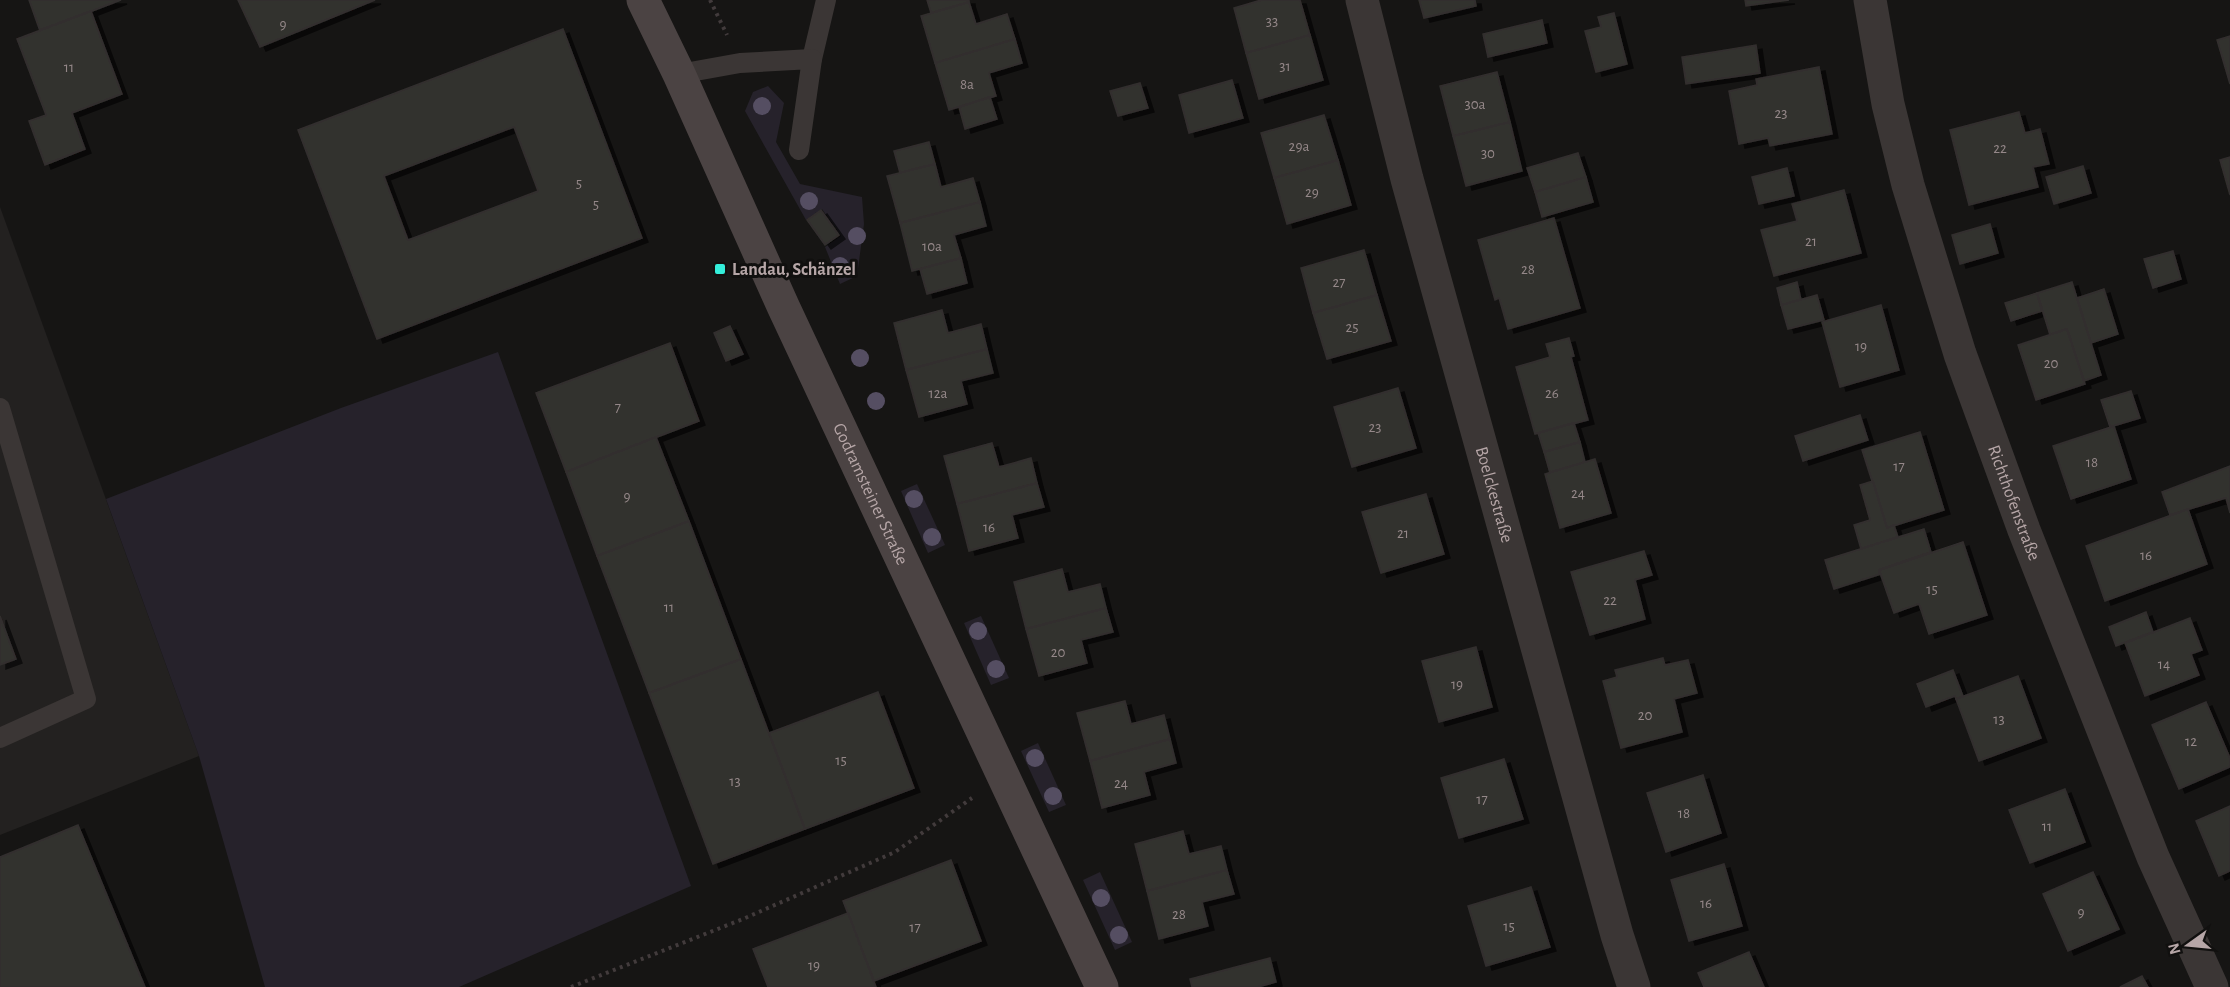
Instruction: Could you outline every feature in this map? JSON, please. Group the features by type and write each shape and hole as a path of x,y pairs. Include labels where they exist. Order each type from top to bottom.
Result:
{"street":[{"name":"Godramsteiner Straße","path":"643,0 679,74 793,327 1102,987"},
{"name":"Boelckestraße","path":"1362,0 1407,179 1617,935 1634,987"},
{"name":"Richthofenstraße","path":"1870,0 1888,104 1908,185 1960,354 2024,530 2153,857 2212,987"}],"lane":[{"path":"799,150 812,59 826,0"},
{"path":"679,74 740,63 812,59"},
{"path":"0,408 86,699 0,738"}],"path":[{"path":"571,987 743,919 895,852 963,805 979,791"}],"shaded area":[{"path":"768,86 784,103 776,142 800,184 862,197 864,224 857,276 840,284 825,247 841,236 822,209 806,220 745,111 753,92"},
{"path":"0,207 199,756 0,835"},
{"path":"498,352 691,886 459,987 265,987 199,756 106,499 341,408"},
{"path":"917,484 945,545 928,553 901,491"},
{"path":"981,616 1009,678 991,685 964,623"},
{"path":"1038,743 1066,805 1049,812 1021,751"},
{"path":"1100,872 1132,942 1115,950 1083,880"}],"building":[{"path":"29,0 121,0 40,31"},
{"path":"238,0 375,0 260,47"},
{"path":"927,0 969,0 969,2 931,13"},
{"path":"1261,0 1300,0 1310,35 1246,53 1234,8"},
{"path":"1419,0 1475,0 1476,6 1424,18"},
{"path":"1745,0 1789,0 1746,6"},
{"path":"969,2 976,24 1007,14 1015,39 935,63 921,16"},
{"path":"91,11 122,94 72,113 85,149 45,165 29,121 46,115 17,39"},
{"path":"1614,13 1627,64 1596,72 1585,31 1601,27 1598,17"},
{"path":"1542,20 1547,43 1488,57 1483,34"},
{"path":"563,29 642,238 377,339 298,130","holes":["514,127 538,191 408,240 384,176"]},
{"path":"1310,35 1323,80 1259,99 1246,53"},
{"path":"2230,36 2230,84 2217,40"},
{"path":"1015,39 1022,63 989,73 996,96 949,110 935,63"},
{"path":"1756,45 1760,73 1686,84 1682,57"},
{"path":"1819,67 1832,134 1770,146 1768,138 1739,144 1729,91 1757,85 1756,79"},
{"path":"1497,72 1510,122 1453,136 1440,86"},
{"path":"1232,80 1243,118 1189,133 1179,95"},
{"path":"1140,83 1148,108 1118,116 1110,91"},
{"path":"990,97 997,119 965,129 959,107"},
{"path":"2019,112 2025,133 2040,129 2049,164 2033,167 2038,187 1969,205 1950,130"},
{"path":"1324,115 1338,160 1274,178 1261,133"},
{"path":"1510,122 1522,171 1466,186 1453,136"},
{"path":"929,142 935,164 900,173 894,151"},
{"path":"1578,153 1586,177 1535,192 1527,168"},
{"path":"2230,157 2230,195 2220,160"},
{"path":"1338,160 1351,205 1287,224 1274,178"},
{"path":"935,164 941,187 973,178 980,202 900,223 887,176"},
{"path":"2083,166 2091,193 2054,204 2046,177"},
{"path":"1787,168 1794,196 1759,204 1752,177"},
{"path":"1586,177 1593,202 1542,217 1535,192"},
{"path":"1844,190 1861,253 1774,276 1761,230 1797,221 1792,204"},
{"path":"980,202 986,226 954,235 961,258 912,271 900,223"},
{"path":"821,210 839,235 825,245 807,220"},
{"path":"1554,218 1580,308 1508,329 1499,298 1495,300 1478,240"},
{"path":"1990,224 1998,253 1960,264 1952,235"},
{"path":"1364,250 1377,295 1313,313 1301,268"},
{"path":"2173,251 2181,279 2153,288 2144,259"},
{"path":"961,258 967,283 927,294 920,269"},
{"path":"1797,282 1801,300 1781,305 1777,288"},
{"path":"2072,282 2101,375 2084,381 2067,329 2050,335 2037,293"},
{"path":"2104,289 2118,334 2091,343 2077,298"},
{"path":"2037,293 2042,311 2011,321 2005,303"},
{"path":"1377,295 1391,341 1327,359 1313,313"},
{"path":"1817,295 1824,320 1788,329 1781,305"},
{"path":"1881,305 1899,370 1840,387 1822,322"},
{"path":"942,310 948,333 981,324 987,349 906,370 894,323"},
{"path":"730,326 743,354 726,361 714,333"},
{"path":"2067,329 2085,384 2036,400 2018,345"},
{"path":"1569,338 1574,356 1571,357 1588,420 1535,434 1516,367 1550,357 1546,344"},
{"path":"670,343 699,421 566,472 536,393"},
{"path":"987,349 993,373 961,381 967,404 919,417 906,370"},
{"path":"1398,388 1416,448 1352,467 1334,407"},
{"path":"2131,391 2140,418 2110,427 2101,400"},
{"path":"1860,415 1868,440 1803,461 1795,436"},
{"path":"1574,423 1580,442 1544,452 1538,433"},
{"path":"2114,426 2131,479 2071,499 2053,446"},
{"path":"1920,432 1944,510 1887,528 1862,450"},
{"path":"656,437 689,521 597,556 566,472"},
{"path":"1580,442 1585,462 1550,473 1544,452"},
{"path":"992,443 999,467 1031,458 1037,483 957,504 944,456"},
{"path":"1595,459 1611,513 1560,528 1545,474"},
{"path":"2230,466 2230,513 2226,498 2170,515 2162,492"},
{"path":"1873,481 1887,528 1894,525 1898,537 1861,549 1854,525 1870,520 1860,485"},
{"path":"1037,483 1044,507 1012,515 1018,538 969,551 957,504"},
{"path":"1426,494 1444,554 1381,573 1362,512"},
{"path":"2188,509 2207,564 2105,601 2086,546"},
{"path":"689,521 741,659 649,693 597,556"},
{"path":"1924,529 1931,552 1879,570 1881,574 1834,589 1825,560"},
{"path":"1963,542 1987,615 1929,634 1919,604 1894,613 1879,570"},
{"path":"1644,551 1652,575 1635,580 1645,619 1590,635 1571,572"},
{"path":"1062,569 1068,592 1100,584 1106,608 1026,629 1014,582"},
{"path":"1106,608 1113,632 1081,640 1087,663 1039,676 1026,629"},
{"path":"2146,612 2153,632 2116,646 2109,627"},
{"path":"0,616 16,659 0,665"},
{"path":"2190,618 2202,650 2191,654 2199,675 2145,696 2125,643"},
{"path":"1476,647 1492,707 1439,722 1422,661"},
{"path":"1663,658 1665,665 1688,660 1697,693 1674,699 1682,732 1621,748 1603,681 1617,677 1615,670"},
{"path":"741,659 805,829 713,864 649,693"},
{"path":"1953,670 1963,696 1956,699 1955,696 1926,707 1917,684"},
{"path":"2018,676 2041,738 1979,761 1956,699"},
{"path":"878,692 914,788 805,829 769,733"},
{"path":"1125,701 1131,724 1164,715 1170,739 1090,761 1077,713"},
{"path":"2206,702 2230,758 2230,767 2179,789 2152,725"},
{"path":"1170,739 1176,763 1144,772 1150,795 1102,808 1090,761"},
{"path":"1504,759 1523,819 1459,838 1441,778"},
{"path":"1703,775 1721,833 1666,852 1647,793"},
{"path":"2065,789 2085,842 2030,863 2009,810"},
{"path":"2230,806 2230,871 2219,876 2196,821"},
{"path":"78,825 145,987 0,987 0,857"},
{"path":"1183,831 1189,854 1221,846 1227,870 1147,891 1135,844"},
{"path":"951,860 981,941 874,981 843,901"},
{"path":"1724,864 1742,926 1689,941 1671,880"},
{"path":"1227,870 1234,894 1202,902 1208,926 1159,939 1147,891"},
{"path":"2093,872 2119,929 2068,951 2043,894"},
{"path":"1531,887 1550,947 1486,966 1468,906"},
{"path":"848,913 876,987 768,987 753,949"},
{"path":"1749,952 1764,987 1704,987 1698,973"},
{"path":"1270,958 1276,982 1258,987 1192,987 1190,979"},
{"path":"2142,976 2148,987 2120,987"}],"place":[{"name":"Landau, Schänzel","path":"720,269"}]}
